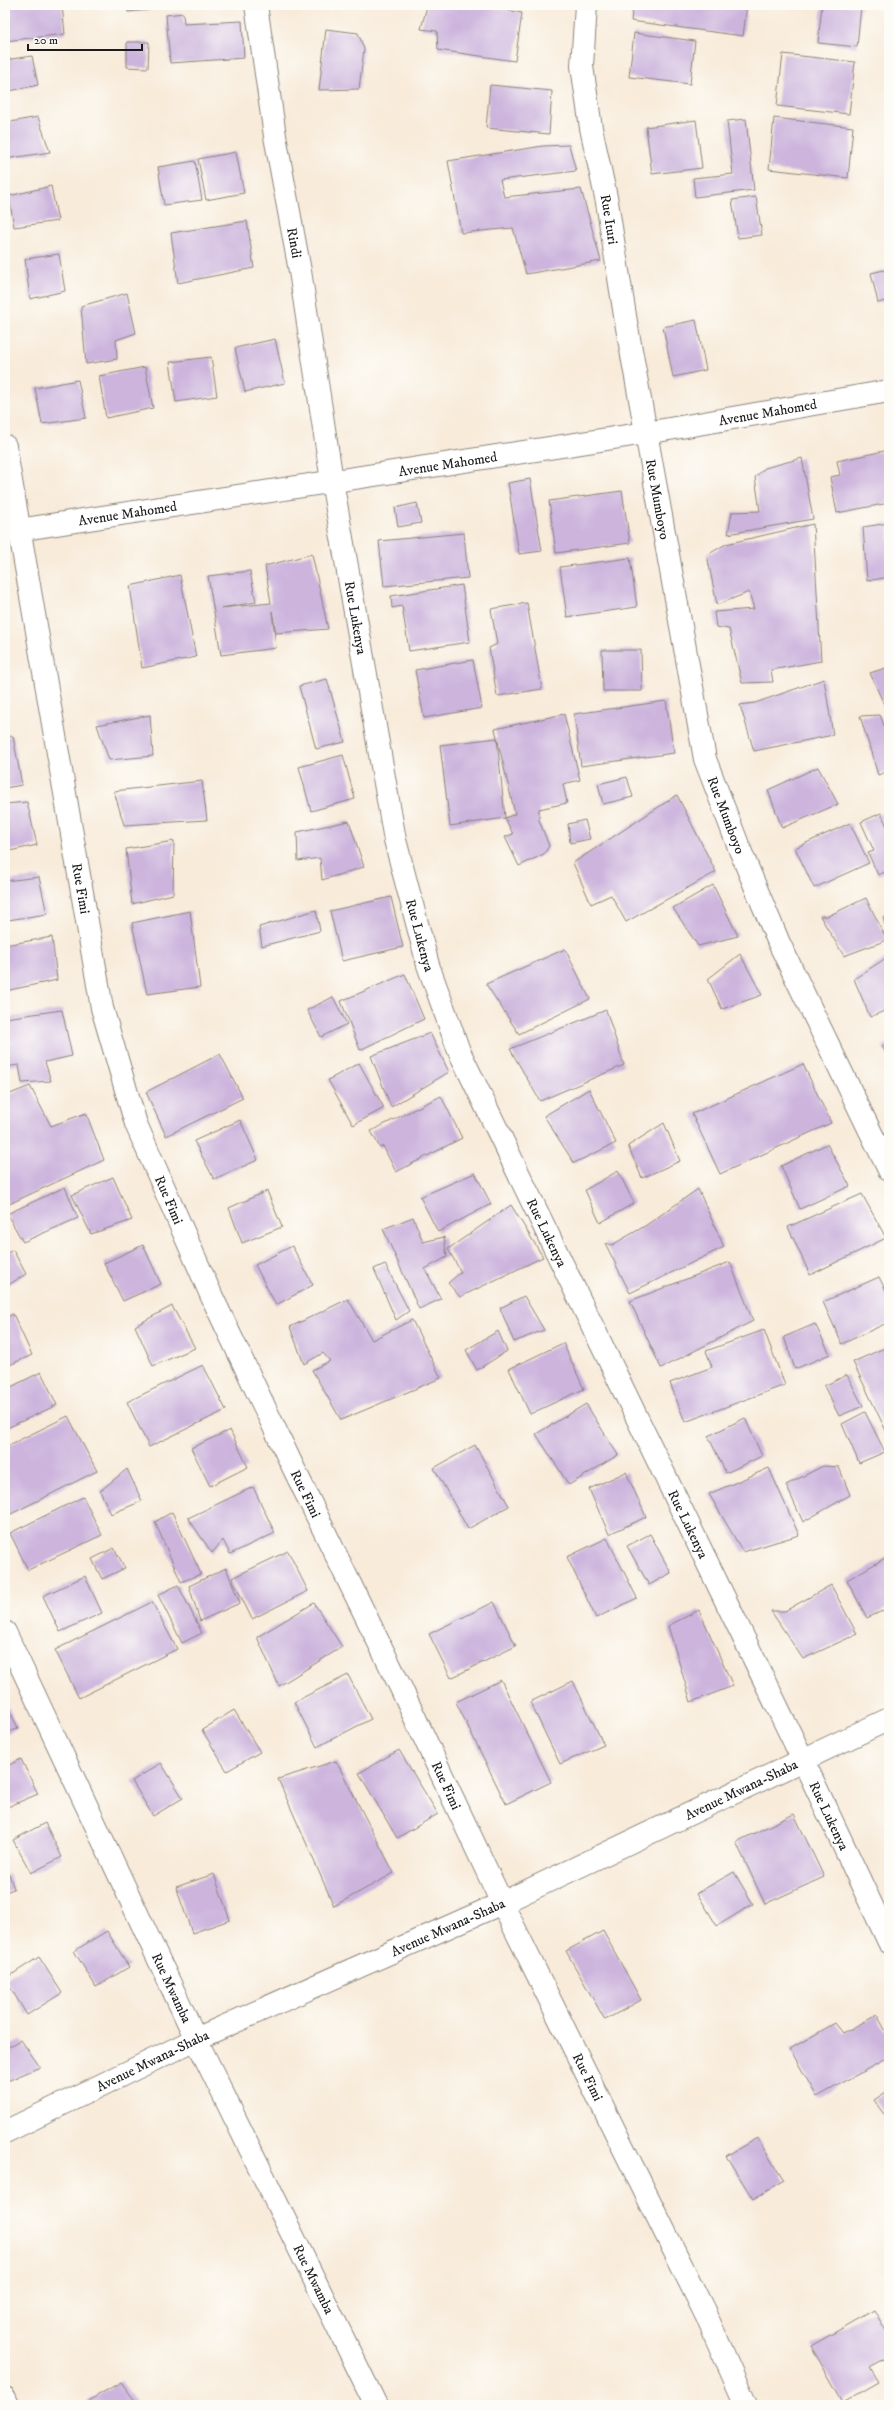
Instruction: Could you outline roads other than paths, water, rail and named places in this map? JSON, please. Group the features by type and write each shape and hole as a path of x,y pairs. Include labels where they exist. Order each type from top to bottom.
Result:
{"street":[{"name":"Rindi","path":"256,5 274,129 300,271 332,481"},
{"name":"Rue Ituri","path":"586,5 582,66 646,433"},
{"name":"Avenue Mahomed","path":"12,530 646,433 889,391"},
{"name":"Rue Mumboyo","path":"646,433 705,759 740,850 779,943 889,1170"},
{"name":"Rue Fimi","path":"5,446 12,530 102,1008 136,1124 216,1304 400,1686 502,1903 706,2316 746,2405"},
{"name":"Rue Lukenya","path":"332,481 395,840 428,965 454,1036 803,1760 889,1942"},
{"name":"Rue Mwamba","path":"5,1632 196,2039 376,2405"},
{"name":"Avenue Mwana-Shaba","path":"5,2132 196,2039 502,1903 889,1719"},
{"path":"5,2398 8,2405"}]}
